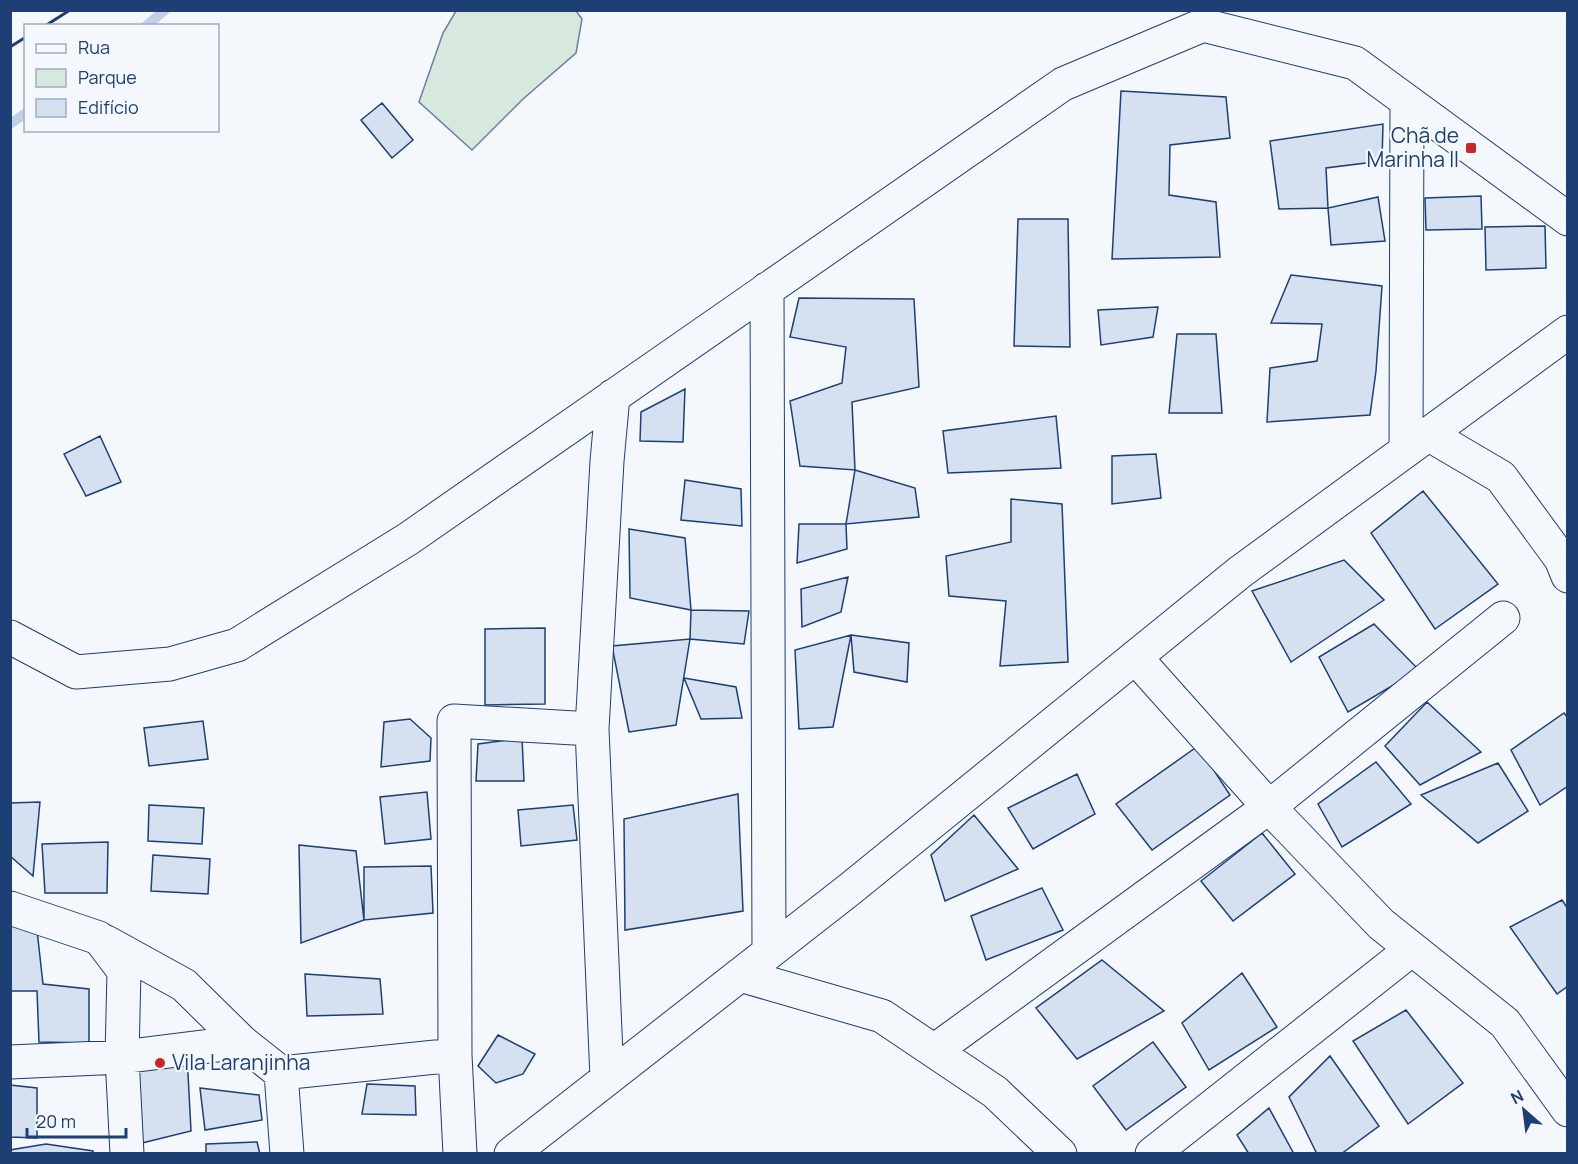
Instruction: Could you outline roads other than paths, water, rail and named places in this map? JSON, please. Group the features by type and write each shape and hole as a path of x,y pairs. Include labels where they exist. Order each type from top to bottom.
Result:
{"street":[{"path":"10,637 76,672 170,664 237,645 408,539 1063,84 1203,25 1355,63 1568,219"},
{"path":"1407,101 1417,442"},
{"path":"767,289 769,952"},
{"path":"511,1154 850,889 1240,572 1568,332"},
{"path":"607,1078 592,729 607,461 613,396"},
{"path":"1417,442 1501,477 1561,558 1568,576"},
{"path":"934,1051 1269,807 1503,618"},
{"path":"1135,657 1269,807 1381,924 1505,1023 1568,1110"},
{"path":"460,1154 455,1054 454,721 592,729"},
{"path":"10,908 99,938 184,985 242,1042 281,1073 455,1054"},
{"path":"99,938 124,971 122,1057 127,1154"},
{"path":"1152,1154 1412,949"},
{"path":"740,975 882,1016 995,1092 1060,1154"},
{"path":"10,1062 122,1057 242,1042"},
{"path":"281,1073 287,1154"}],"waterway":[{"path":"148,24 165,10"},
{"path":"10,124 24,114"}],"place":[{"name":"Chã de Marinha II","path":"1471,148"},
{"name":"Vila Laranjinha","path":"160,1063"}]}
